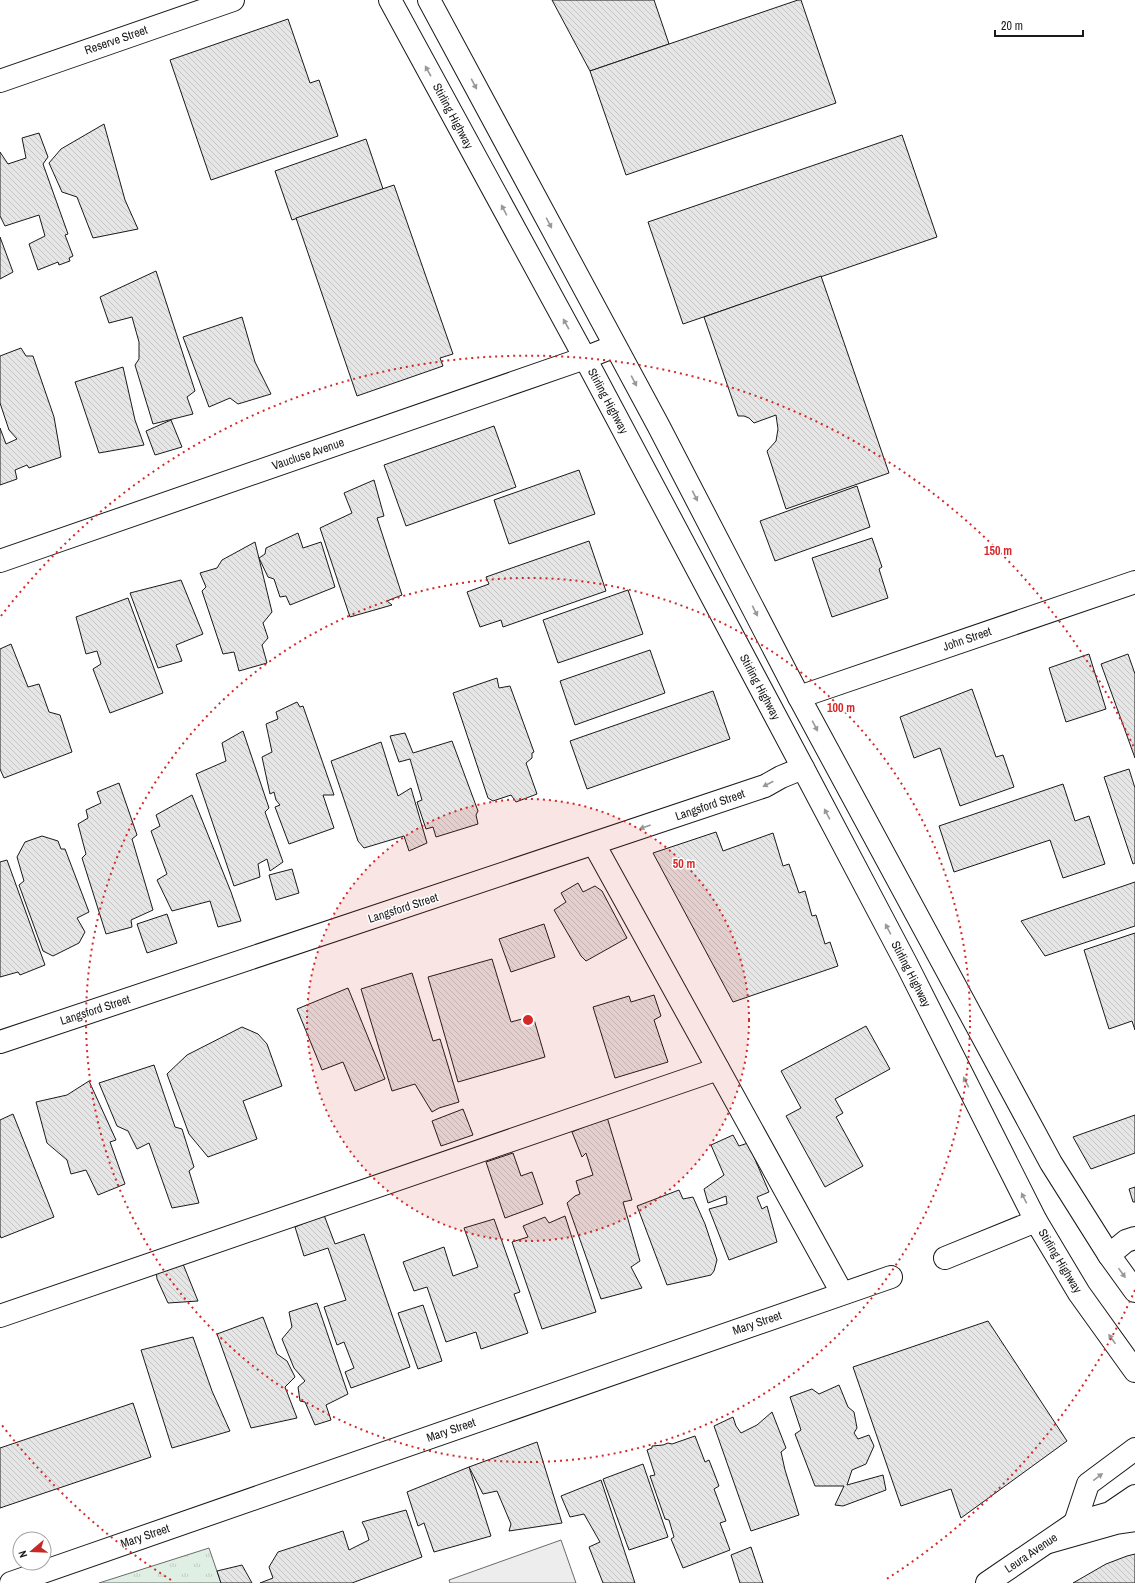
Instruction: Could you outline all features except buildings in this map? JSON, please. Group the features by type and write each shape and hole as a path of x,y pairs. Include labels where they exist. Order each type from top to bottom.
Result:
{"main road":[{"name":"Reserve Street","path":"0,81 233,0"},
{"name":"Stirling Highway","path":"390,0 585,358 803,768 907,965 1036,1221 1079,1293 1135,1371"},
{"path":"429,0 658,425 799,696 1051,1163 1109,1256 1135,1291"},
{"name":"Vaucluse Avenue","path":"0,561 585,358 615,346"},
{"name":"John Street","path":"799,696 1135,582"},
{"name":"Langsford Street","path":"0,1042 765,786 781,777 803,768"},
{"path":"594,844 842,1293"},
{"path":"0,1316 718,1069"},
{"path":"945,1258 1036,1221"},
{"path":"1109,1256 1126,1241 1135,1238"},
{"name":"Mary Street","path":"11,1583 891,1277"},
{"path":"1075,1523 1088,1484 1135,1449"},
{"name":"Leura Avenue","path":"987,1583 1075,1523 1110,1513 1135,1496"},
{"path":"1049,1542 1116,1523 1135,1520"}],"green space":[{"path":"209,1548 221,1583 99,1583"}],"shaded area":[{"path":"561,1540 576,1583 450,1583 449,1580"}]}
